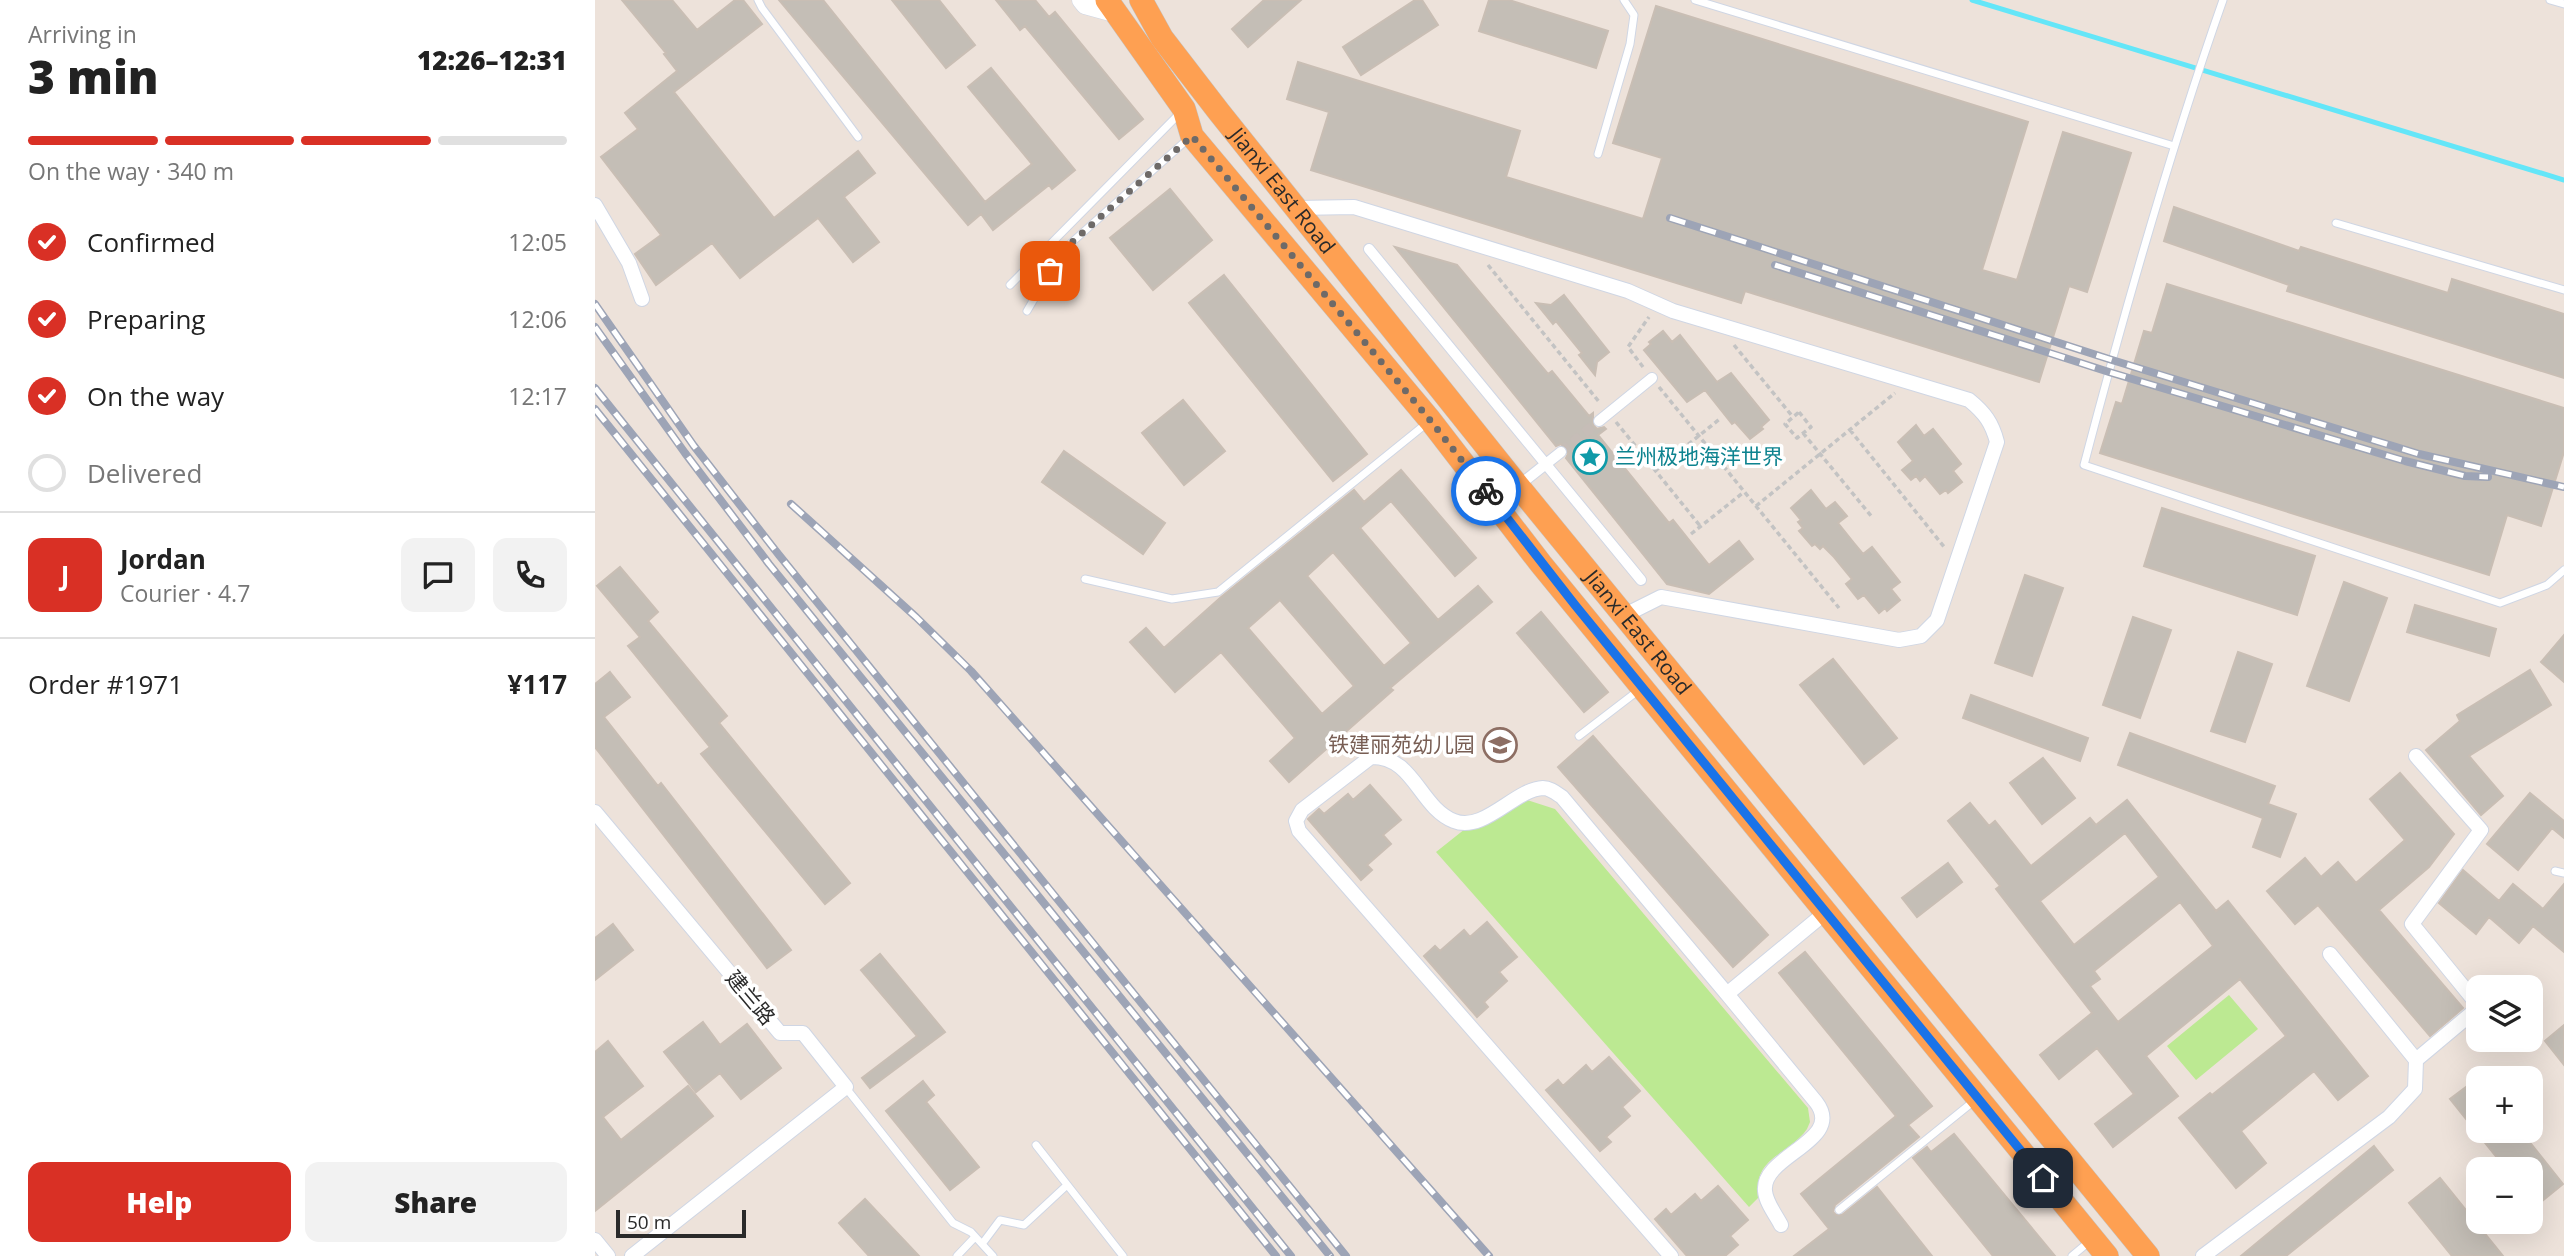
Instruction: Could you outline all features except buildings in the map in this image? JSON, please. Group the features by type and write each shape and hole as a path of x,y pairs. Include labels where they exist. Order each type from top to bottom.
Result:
{"highway":[{"name":"Jianxi East Road","path":"1141,0 1170,49 1518,486 2148,1256"},
{"name":"Jianxi East Road","path":"1111,6 1184,109 1192,136 1430,420 1541,564 2100,1247"}],"street":[{"path":"1081,0 1085,5 1111,6"},
{"path":"595,205 629,263 642,299"},
{"path":"1296,208 1354,207 1628,291 1717,324 1969,400 1983,411 1993,425 1997,442 1937,620 1930,629 1910,639 1899,640 1661,597 1623,616"},
{"path":"1369,249 1641,580"},
{"path":"1604,417 1652,378"},
{"path":"1518,486 1561,452"},
{"path":"1671,1256 1299,831 1296,821 1302,810 1371,757 1383,757 1396,762 1439,810 1454,821 1469,823 1499,811 1530,791 1546,788 1562,797 1816,1102 1822,1114 1820,1128 1773,1170 1765,1184 1767,1199 1781,1225"},
{"path":"2416,757 2481,830 2412,924 2466,992"},
{"name":"建兰路","path":"595,812 780,1033 803,1033 846,1087"},
{"path":"1727,994 1825,913"},
{"path":"2203,1256 2389,1117 2415,1089 2416,1060 2330,954"},
{"path":"2416,1060 2466,1017"},
{"path":"632,1256 846,1087"},
{"path":"595,1240 608,1256"}],"lane":[{"path":"758,0 858,137"},
{"path":"1598,154 1630,44 1634,15 1624,0"},
{"path":"1695,0 2175,146"},
{"path":"2223,0 2188,99 2084,465 2500,603 2547,585 2564,570"},
{"path":"2550,0 2564,4"},
{"path":"1010,285 1184,109"},
{"path":"1027,311 1062,251 1192,136"},
{"path":"2336,223 2564,290"},
{"path":"1085,579 1172,599 1218,592 1430,420"},
{"path":"1579,736 1643,688"},
{"path":"2554,871 2564,873"},
{"path":"846,1087 953,1223 975,1237 993,1256"},
{"path":"1839,1210 1978,1098"},
{"path":"1036,1144 1123,1256"},
{"path":"982,1244 1000,1220 1024,1225 1066,1185"},
{"path":"957,1256 975,1237"},
{"path":"2072,1256 2100,1247"}],"path":[{"path":"1469,243 1604,417 1655,471 1701,527"},
{"path":"1658,304 1627,347 1839,608"},
{"path":"1717,324 1793,417"},
{"path":"1756,506 1908,382"},
{"path":"1799,412 1811,427 1803,433 1797,438 1785,424 1799,412"},
{"path":"1655,471 1721,418"},
{"path":"1850,430 1957,562"},
{"path":"1803,433 1872,517"},
{"path":"1691,534 1744,492"}],"green space":[{"path":"1509,794 1555,809 1808,1108 1810,1122 1807,1129 1766,1165 1758,1184 1758,1198 1749,1207 1436,852"},
{"path":"2229,995 2258,1029 2196,1080 2167,1046"}],"waterway":[{"path":"1972,0 2564,180"}],"tunnel":[{"path":"1561,452 1599,421"}],"railway":[{"path":"1670,218 2112,360 2419,454 2564,487"},
{"path":"1775,265 2109,372 2405,461 2465,476 2488,477"},
{"path":"595,304 694,446 779,555 1346,1256"},
{"path":"595,327 769,564 1330,1256"},
{"path":"595,388 1291,1256"},
{"path":"595,409 1276,1256"},
{"path":"791,504 916,617 971,671 1489,1256"}],"way so far":[{"path":"1050,271 1062,251 1192,136 1430,420 1486,491"}],"place":[{"name":"兰州极地海洋世界","path":"1590,457"},
{"name":"铁建丽苑幼儿园","path":"1500,745"}],"route":[{"path":"1486,491 1541,564 2043,1178"}]}
